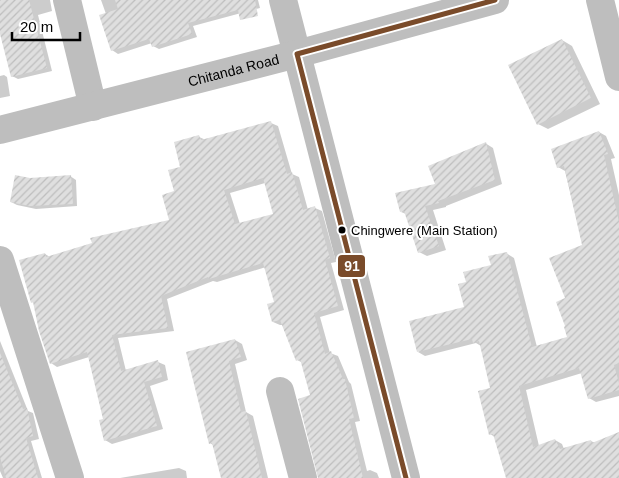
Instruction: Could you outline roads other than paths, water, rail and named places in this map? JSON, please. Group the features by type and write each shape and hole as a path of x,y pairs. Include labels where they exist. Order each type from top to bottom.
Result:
{"street":[{"path":"67,0 93,107"},
{"path":"283,0 406,478"},
{"name":"Chitanda Road","path":"0,130 298,54 496,0"},
{"path":"600,0 619,77"},
{"path":"0,260 70,478"},
{"path":"280,391 303,478"}],"place":[{"name":"Chingwere (Main Station)","path":"342,230"}]}
